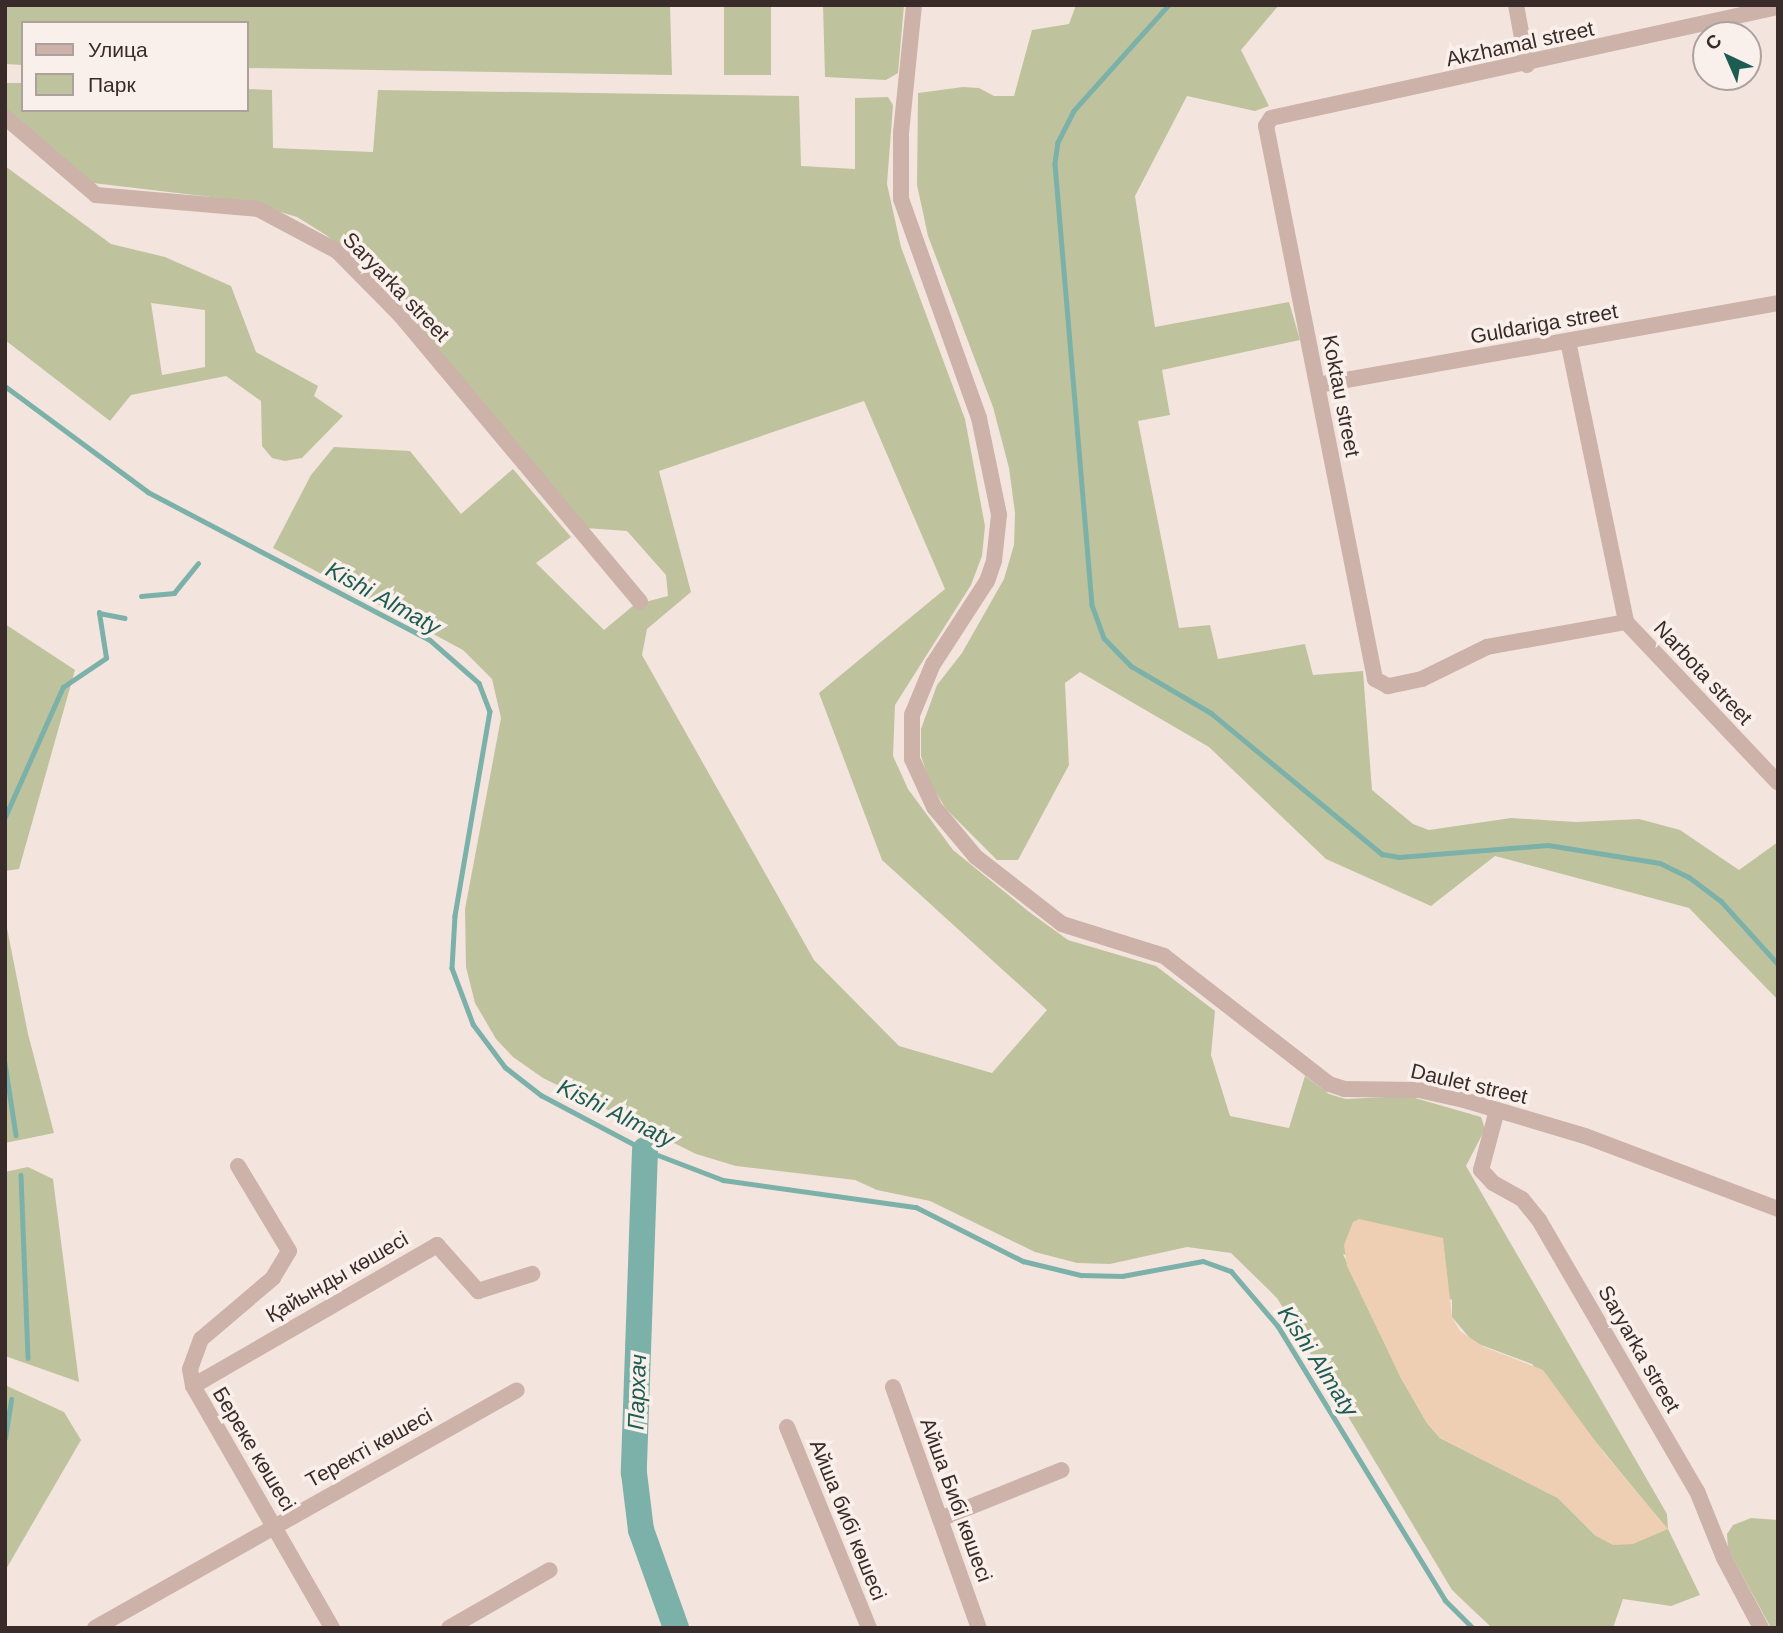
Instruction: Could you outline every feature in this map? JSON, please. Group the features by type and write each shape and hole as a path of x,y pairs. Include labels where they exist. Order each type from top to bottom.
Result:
{"street":[{"name":"Daulet street","path":"914,5 901,133 901,199 979,418 998,500 999,536 987,581 918,693 911,726 912,760 934,807 976,857 1062,924 1098,939 1150,950 1189,972 1328,1084 1344,1089 1419,1090 1497,1110 1586,1136 1778,1209"},
{"path":"1516,5 1527,65"},
{"name":"Akzhamal street","path":"1271,118 1527,65 1778,7"},
{"name":"Saryarka street","path":"5,117 96,195 258,209 337,251 402,317 640,602"},
{"name":"Koktau street","path":"1271,118 1266,126 1378,683 1388,686 1422,679 1499,643 1626,622"},
{"name":"Guldariga street","path":"1318,385 1778,303"},
{"path":"1569,341 1626,622"},
{"name":"Narbota street","path":"1626,622 1778,783"},
{"name":"Saryarka street","path":"1497,1110 1481,1170 1493,1184 1522,1199 1539,1220 1698,1491 1724,1558 1761,1628"},
{"name":"Береке көшесі","path":"238,1166 289,1251 273,1278 201,1339 190,1369 193,1386 332,1628"},
{"name":"Қайынды көшесі","path":"193,1386 437,1245 478,1291 532,1274"},
{"name":"Айша Бибі көшесі","path":"893,1387 979,1628"},
{"name":"Теректі көшесі","path":"96,1628 517,1390"},
{"name":"Айша бибі көшесі","path":"788,1427 869,1628"},
{"path":"940,1519 1062,1471"},
{"path":"449,1628 551,1570"}],"green space":[{"path":"5,5 670,5 672,75 248,68 248,21 21,21 21,65 5,64"},
{"path":"724,5 771,5 771,75 724,75"},
{"path":"823,5 904,5 898,73 886,80 825,77"},
{"path":"1076,5 1279,5 1241,50 1269,106 1255,111 1187,96 1135,196 1155,327 1289,302 1300,340 1162,370 1170,415 1138,421 1179,628 1210,625 1218,659 1305,644 1313,675 1363,671 1372,790 1413,824 1429,830 1511,818 1576,822 1639,819 1680,830 1739,870 1778,842 1778,1019 1777,999 1689,908 1495,856 1431,906 1326,859 1209,747 1080,672 1065,683 1069,765 1018,860 997,860 946,809 930,783 921,756 921,729 937,685 962,653 1004,579 1014,545 1015,513 1009,468 993,407 928,236 917,185 918,93 963,87 979,88 994,96 1014,96 1032,30 1069,24"},
{"path":"5,83 21,83 21,112 248,112 248,89 272,90 273,148 373,152 378,90 799,96 801,166 855,169 855,98 888,97 893,105 887,184 901,247 965,419 985,526 982,556 971,585 895,705 893,756 908,789 953,850 1068,940 1156,966 1215,1011 1211,1055 1230,1116 1289,1128 1305,1076 1329,1094 1346,1099 1408,1096 1481,1117 1485,1129 1466,1166 1667,1514 1668,1529 1700,1595 1671,1606 1623,1599 1613,1628 1492,1628 1452,1590 1277,1298 1231,1253 1187,1247 1110,1264 1077,1263 1035,1252 930,1201 877,1190 855,1180 736,1166 696,1154 543,1078 513,1057 496,1039 475,1003 466,967 465,909 501,718 492,679 463,650 273,548 311,475 334,447 410,451 461,514 513,469 571,537 536,563 604,630 634,605 668,596 666,575 627,531 585,528 353,256 326,235 297,217 245,201 93,183 5,111","holes":["864,401 945,589 819,693 882,860 1047,1010 992,1073 899,1046 814,960 642,655 647,629 691,592 659,471","1343,1254 1452,1300 1452,1317 1473,1342 1532,1364 1667,1529 1596,1536 1558,1498 1440,1438 1427,1423 1401,1378"]},
{"path":"5,166 111,244 165,257 231,286 256,352 318,386 314,396 343,416 302,458 285,461 272,458 262,446 261,401 226,376 131,395 110,421 5,340","holes":["151,303 205,310 205,367 162,375"]},
{"path":"5,624 75,670 19,869 5,871"},
{"path":"5,918 28,1034 54,1133 5,1143"},
{"path":"28,1167 53,1179 79,1382 5,1356 5,1172"},
{"path":"5,1385 64,1412 81,1440 5,1571"},
{"path":"1751,1518 1778,1520 1778,1628 1771,1628 1728,1549 1727,1534 1733,1525"}],"sand":[{"path":"1359,1219 1443,1238 1452,1317 1460,1331 1484,1347 1543,1370 1604,1453 1668,1529 1633,1544 1613,1545 1596,1536 1558,1498 1440,1438 1427,1423 1401,1378 1347,1266 1344,1245 1353,1222"}],"waterway":[{"path":"1169,5 1074,111 1058,142 1055,164 1092,605 1104,638 1131,666 1211,713 1382,854 1399,857 1548,845 1660,863 1689,877 1721,901 1778,964"},
{"name":"Kіshі Almaty","path":"5,386 148,492 430,640 479,683 490,711 455,916 452,968 473,1024 505,1067 541,1095 645,1150 723,1180 916,1207 1023,1261 1081,1275 1122,1276 1203,1261 1231,1271 1278,1326 1445,1600 1473,1628"},
{"path":"141,596 174,593 198,563"},
{"path":"5,817 63,687 106,658 99,613 125,618"},
{"path":"5,1063 16,1135"},
{"name":"Пархач","path":"645,1150 634,1473 641,1530 676,1628"},
{"path":"21,1175 28,1358"},
{"path":"5,1438 11,1399"}]}
